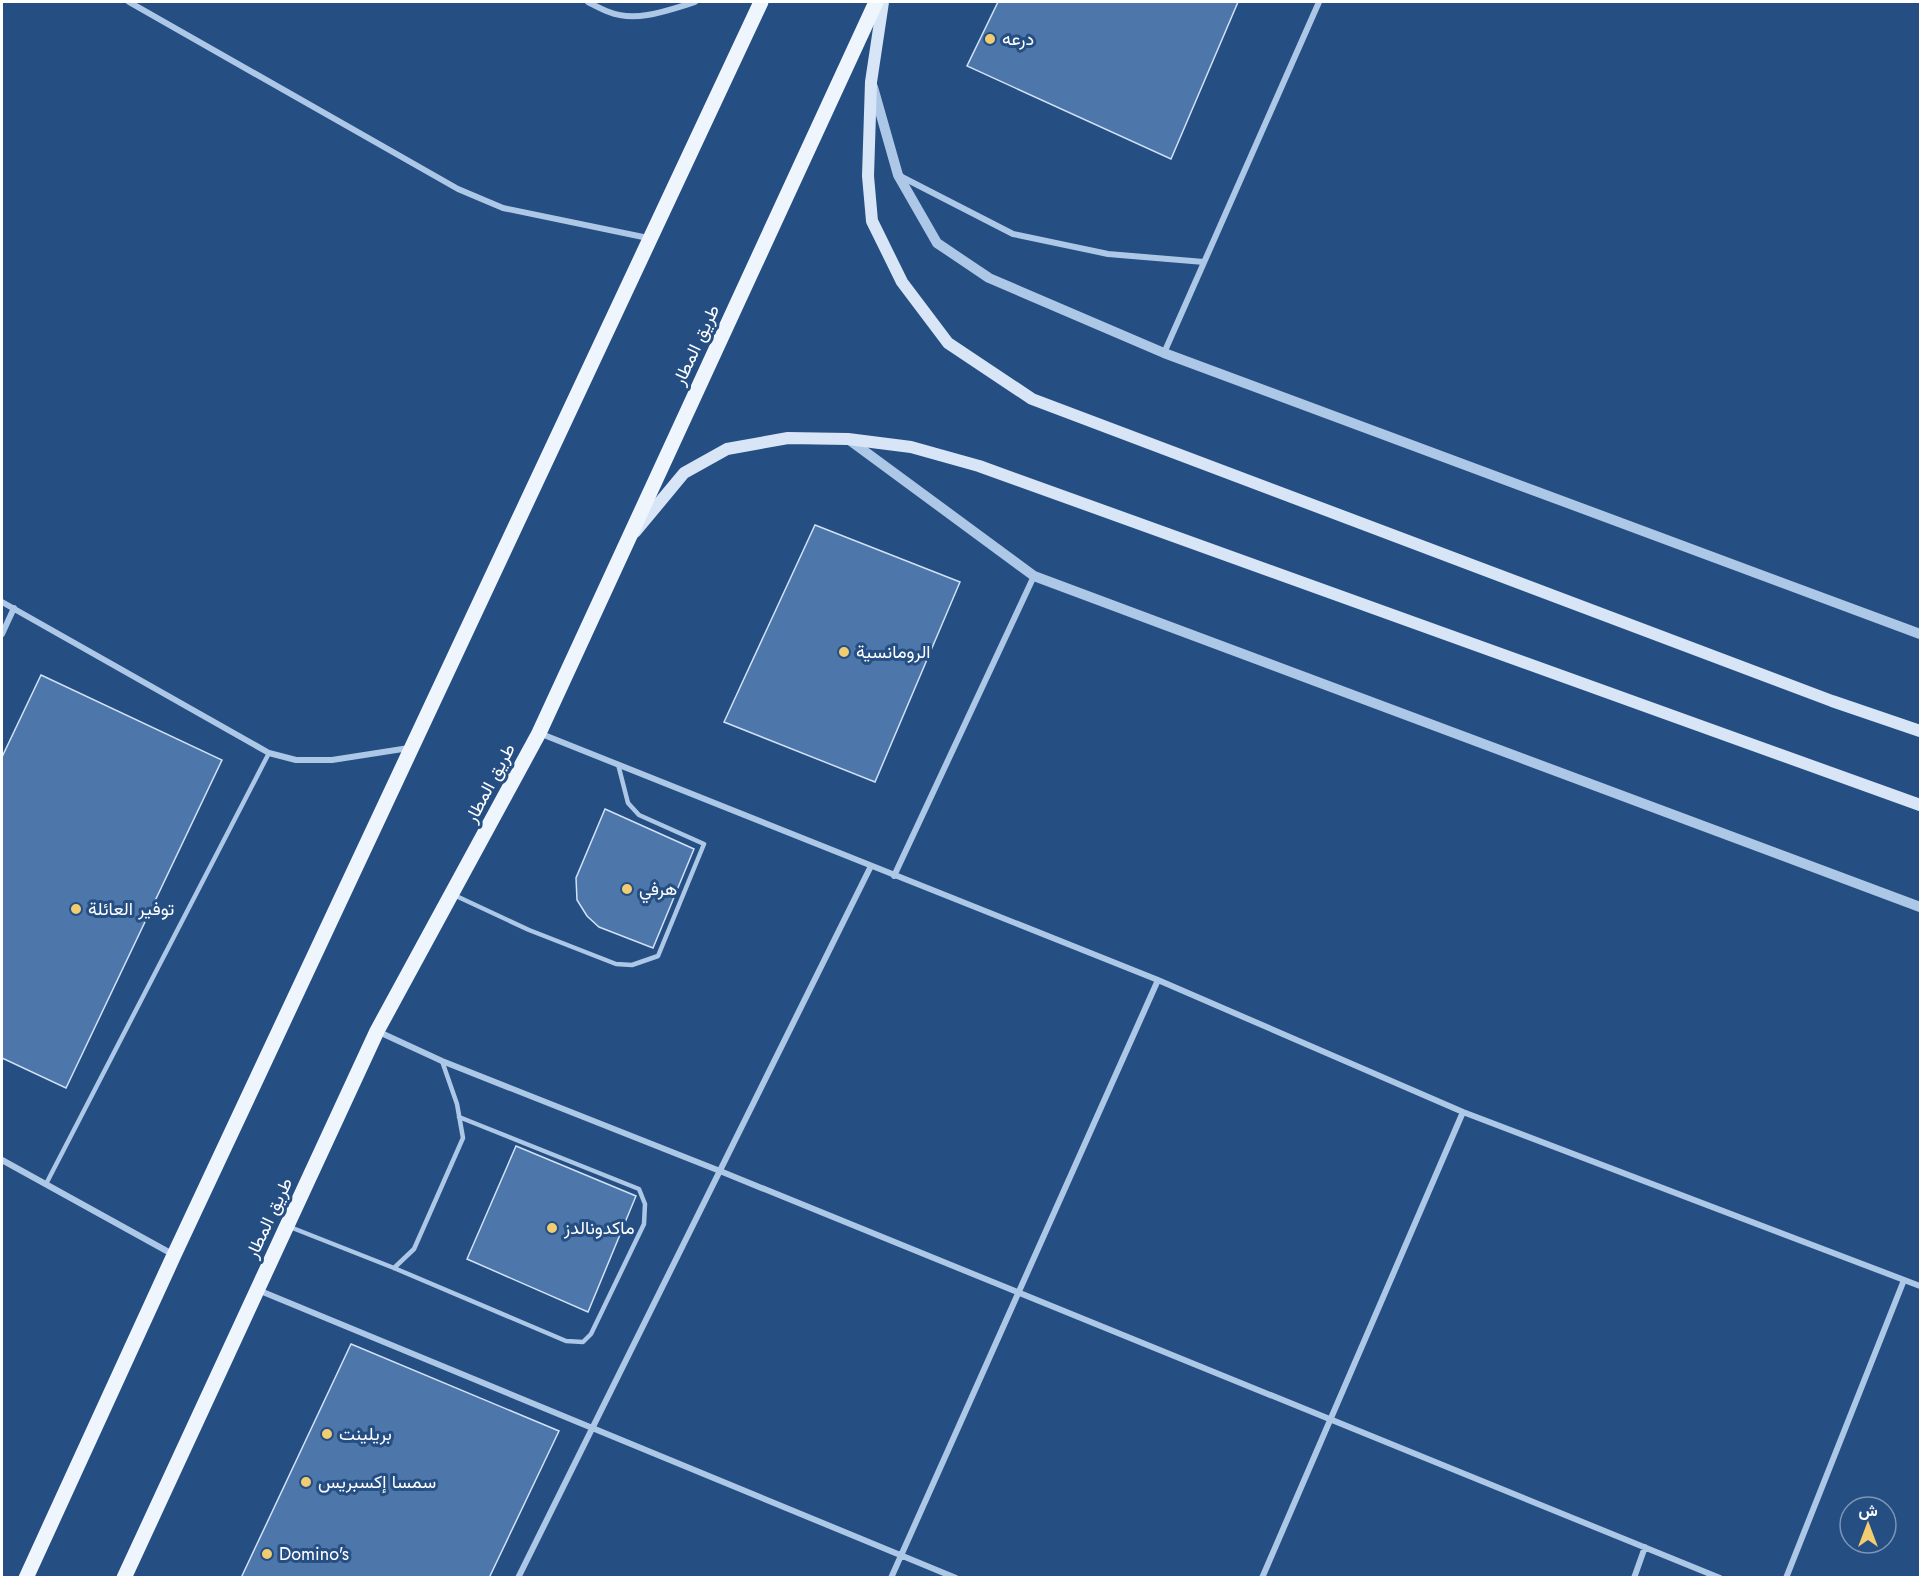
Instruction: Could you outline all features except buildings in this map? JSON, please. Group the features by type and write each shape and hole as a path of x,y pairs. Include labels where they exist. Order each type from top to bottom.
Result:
{"main road":[{"path":"26,1578 174,1256 761,2"},
{"name":"طريق المطار","path":"124,1578 377,1031 539,733 876,2"},
{"path":"883,2 871,82 868,176 872,221 902,282 948,343 1032,399 1821,696 1920,731"},
{"path":"627,542 684,473 727,449 788,438 848,439 911,447 980,466 1920,805"}],"street":[{"path":"129,2 458,189 503,208 650,238"},
{"path":"589,2 611,13 640,16 696,2"},
{"path":"1164,353 1319,2"},
{"path":"871,82 898,175 937,243 989,278 1164,353 1920,634"},
{"path":"898,175 1013,234 1108,254 1204,262"},
{"path":"848,439 1034,576 1920,907"},
{"path":"894,876 1034,576"},
{"path":"2,602 269,753 296,760 332,760 412,748"},
{"path":"2,634 14,608"},
{"path":"539,733 1158,980 1463,1112 1920,1286"},
{"path":"518,1578 871,867"},
{"path":"891,1578 1158,980"},
{"path":"377,1031 442,1061 720,1171 1720,1578"},
{"path":"1262,1578 1463,1112"},
{"path":"2,1160 174,1256"},
{"path":"1786,1578 1904,1280"},
{"path":"257,1290 956,1578"},
{"path":"1634,1578 1645,1547"}],"lane":[{"path":"46,1184 269,753"},
{"path":"452,894 529,930 616,964 632,965 657,956 704,844 639,816 628,803 618,765"},
{"path":"394,1268 414,1249 463,1138 442,1061"},
{"path":"287,1226 394,1268 566,1341 583,1341 591,1334 644,1224 645,1204 639,1189 459,1117"}],"place":[{"name":"درعه","path":"990,39"},
{"name":"الرومانسية","path":"844,652"},
{"name":"هرفي","path":"627,889"},
{"name":"توفير العائلة","path":"76,909"},
{"name":"ماكدونالدز","path":"552,1228"},
{"name":"بريلينت","path":"327,1434"},
{"name":"سمسا إكسبريس","path":"306,1482"},
{"name":"Domino's","path":"267,1554"}]}
